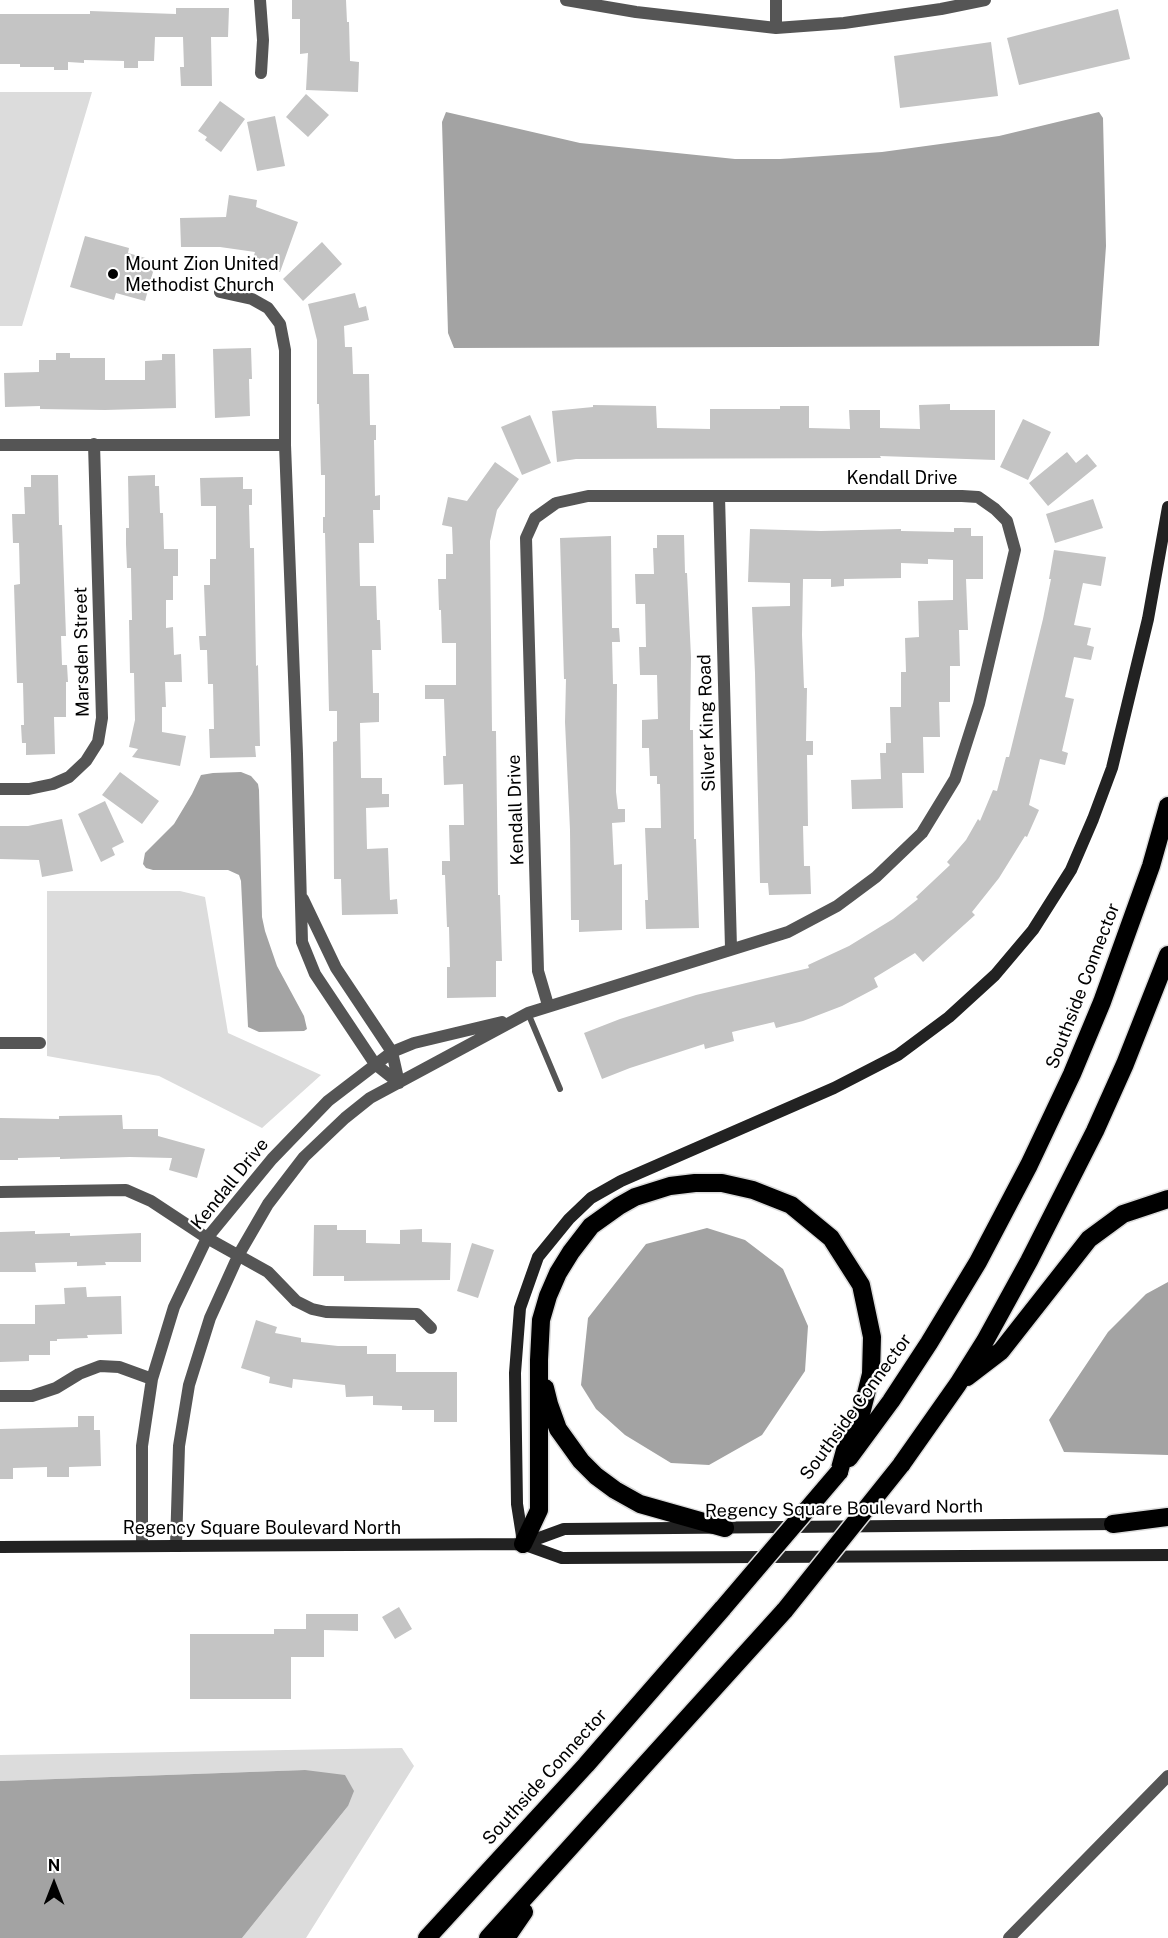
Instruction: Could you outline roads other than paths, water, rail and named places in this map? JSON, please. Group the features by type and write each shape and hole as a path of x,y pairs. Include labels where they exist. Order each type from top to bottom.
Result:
{"highway":[{"name":"Southside Connector","path":"427,1938 586,1765 723,1608 841,1468 891,1401 929,1343 978,1262 1029,1165 1072,1074 1102,1002 1151,866 1168,806"},
{"path":"488,1938 785,1610 902,1465 985,1341 1029,1261 1095,1131 1125,1064 1168,955"},
{"path":"523,1544 539,1510 539,1360 541,1320 548,1296 571,1252 591,1226 635,1197 670,1186 722,1183 753,1190 790,1205 831,1238 861,1285 872,1337 871,1374 862,1410 847,1443 841,1468"},
{"path":"958,1384 1000,1351 1089,1239 1122,1214 1168,1199"},
{"path":"539,1360 549,1404 558,1429 581,1461 596,1476 615,1491 640,1504 725,1528"},
{"path":"1113,1524 1168,1517"},
{"path":"506,1938 559,1860"}],"street":[{"path":"260,0 263,40 261,72"},
{"path":"566,0 636,12 776,28 844,23 985,0"},
{"path":"776,0 776,28"},
{"path":"220,291 252,299 268,308 280,324 285,350 285,445 302,942 315,974 375,1064 399,1083"},
{"name":"Marsden Street","path":"0,789 29,789 53,784 69,777 86,761 98,742 102,718 94,444"},
{"path":"0,445 285,445"},
{"name":"Kendall Drive","path":"176,1546 179,1446 189,1385 210,1318 239,1254 268,1204 304,1157 370,1098 548,1005 788,932 837,906 876,877 922,833 955,779 979,704 1015,550 1007,521 995,509 978,497 588,496 556,503 535,518 526,538 538,971 548,1005"},
{"name":"Silver King Road","path":"719,496 731,948"},
{"path":"523,1544 518,1504 515,1373 520,1308 538,1257 569,1219 591,1198 621,1180 834,1088 898,1055 949,1017 995,975 1033,930 1071,870 1112,768 1148,619 1168,507"},
{"path":"302,895 336,968 392,1052 399,1083"},
{"name":"Kendall Drive","path":"142,1546 142,1446 152,1379 174,1307 207,1238 272,1159 328,1101 392,1052 414,1042 525,1016"},
{"path":"0,1043 40,1042"},
{"path":"0,1192 126,1190 151,1201 207,1238 268,1272 296,1301 312,1309 326,1312 417,1314 431,1328"},
{"path":"0,1396 32,1396 56,1388 79,1374 100,1366 119,1367 152,1379"},
{"name":"Regency Square Boulevard North","path":"0,1547 523,1544 564,1529 1168,1524"},
{"name":"Regency Square Boulevard North","path":"523,1544 562,1558 1168,1555"},
{"path":"1010,1938 1168,1776"}],"lane":[{"path":"525,1016 560,1089"}],"place":[{"name":"Mount Zion United Methodist Church","path":"113,274"}]}
